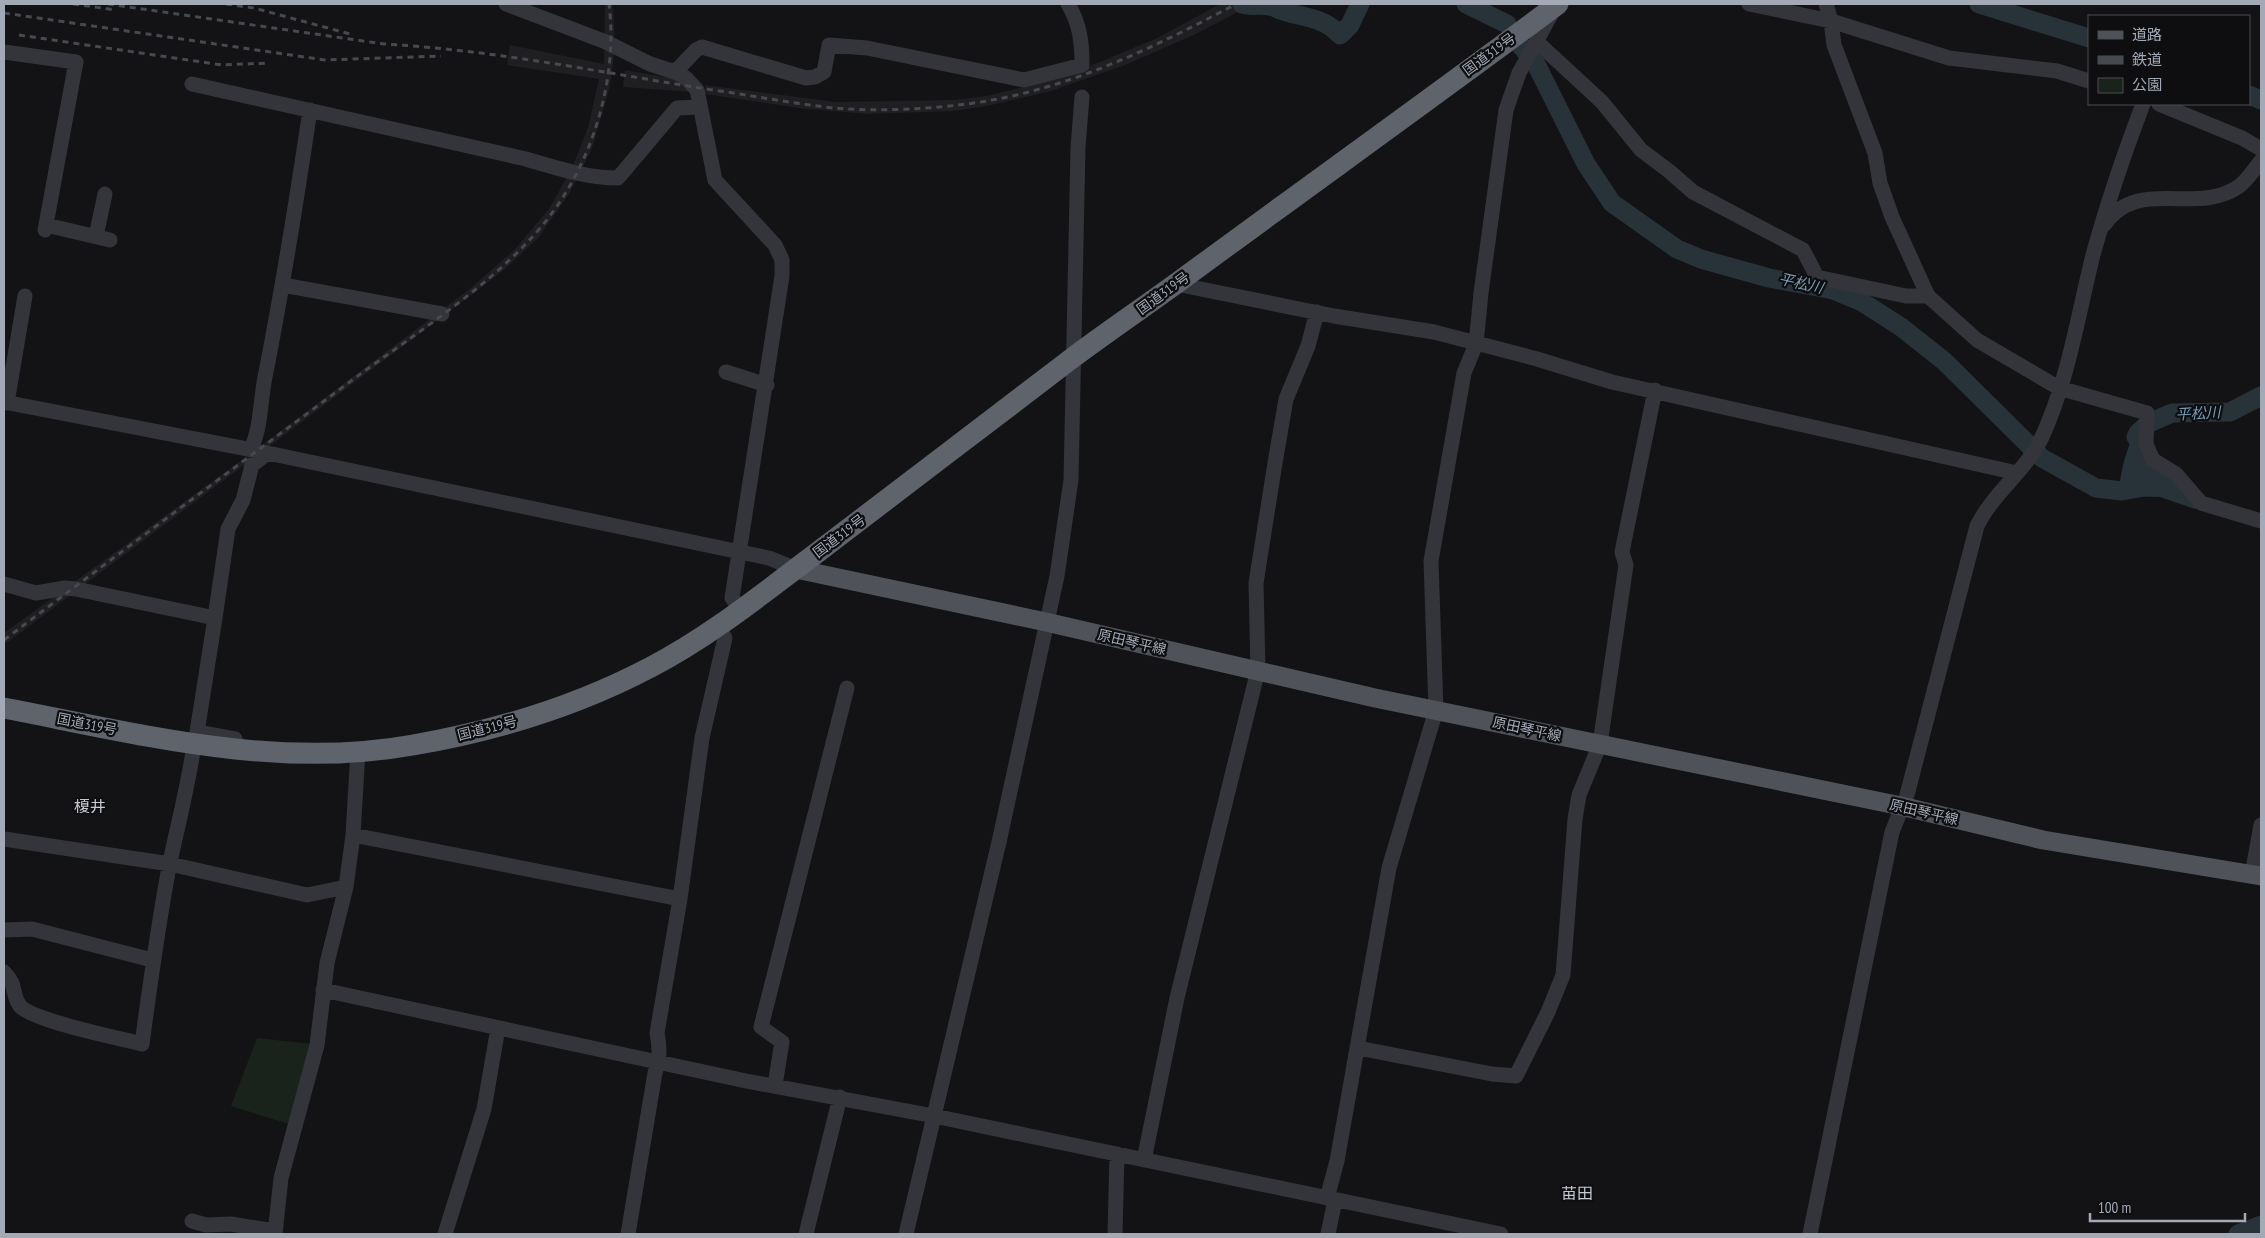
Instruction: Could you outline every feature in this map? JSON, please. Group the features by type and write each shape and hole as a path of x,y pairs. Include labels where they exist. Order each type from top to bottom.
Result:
{"highway":[{"name":"国道319号","path":"4,708 238,751 284,754 358,752 413,745 484,730 542,713 604,689 655,665 741,609 1073,357 1176,284 1557,4"}],"main road":[{"name":"原田琴平線","path":"796,569 1046,622 1436,710 1901,806 2043,840 2257,875"}],"street":[{"path":"506,4 606,42 650,64 675,72 686,78 697,90 715,180 775,245 782,260 782,276 767,385 732,598 741,609"},
{"path":"675,72 696,50 702,47 806,78 815,77 824,72 829,45 867,48 1024,80 1082,65 1082,38 1076,18 1068,4"},
{"path":"1328,1234 1337,1160 1388,868 1436,710 1431,561 1464,373 1476,344 1481,293 1506,110 1519,73 1557,4"},
{"path":"1749,4 1831,21 1949,58 2057,71 2088,81"},
{"path":"1826,4 1831,21 1834,45 1875,153 1880,183 1892,217 1928,296 1977,340 2059,388 2147,413 2146,444 2153,460 2176,474 2201,503 2261,522"},
{"path":"1536,41 1602,102 1641,150 1693,192 1803,250 1816,277 1906,296 1928,296"},
{"path":"4,52 76,62 45,228 103,238 105,194"},
{"path":"192,84 526,159 576,174 618,178 677,108 699,107"},
{"path":"906,1234 999,842 1057,576 1071,480 1073,357 1082,97"},
{"path":"1810,1234 1892,832 1912,776 1977,526 1986,508 2030,457 2042,437 2059,388 2118,170 2142,105"},
{"path":"2161,105 2242,138 2261,149"},
{"path":"250,449 258,434 264,378 283,285 310,110"},
{"path":"2102,228 2108,219 2134,200 2210,198 2239,186 2261,161"},
{"path":"1176,284 1317,312 1434,332 1537,359 1612,382 1655,390 2016,473"},
{"path":"283,285 442,314"},
{"path":"25,296 9,356 6,402 250,449 769,558 796,569"},
{"path":"1144,1160 1177,998 1258,670 1256,583 1275,463 1286,399 1308,346 1317,312"},
{"path":"726,372 767,385"},
{"path":"1358,1048 1492,1074 1516,1076 1548,1012 1563,975 1574,819 1579,795 1600,744 1626,565 1622,552 1655,390"},
{"path":"238,751 235,739 197,732 216,618 228,528 243,500 252,465 268,453"},
{"path":"4,584 36,593 65,588 76,589 216,618"},
{"path":"628,1234 655,1073 659,1062 661,1048 657,1033 680,899 702,738 724,638 718,625"},
{"path":"775,1085 782,1042 761,1027 847,688"},
{"path":"4,972 12,980 15,995 21,1007 50,1021 142,1044 152,960 170,864 187,792 193,752"},
{"path":"197,1226 237,1220 275,1233 281,1178 317,1045 327,963 346,887 353,835 358,752"},
{"path":"2257,875 2261,825"},
{"path":"353,835 680,899"},
{"path":"4,839 170,864 307,895 346,887"},
{"path":"4,930 32,929 152,960"},
{"path":"323,990 659,1062 934,1116 1501,1234"},
{"path":"445,1234 484,1109 498,1028"},
{"path":"806,1234 840,1097"},
{"path":"1115,1234 1117,1154"}],"shaded area":[{"path":"605,4 613,4 615,47 610,86 591,151 569,194 539,237 505,269 475,292 4,645 4,633 250,454 471,288 515,249 549,209 572,168 588,127 599,79 507,65 510,45 604,64"},
{"path":"1220,4 1235,4 1240,11 1196,34 1125,65 1051,91 987,106 953,111 868,114 799,108 705,94 705,85 836,102 953,100 986,96 1049,81 1083,69 1157,38"},
{"path":"625,70 683,80 692,92 623,87"},
{"path":"2140,419 2142,437 2180,481 2198,507 2195,509 2160,497 2119,496 2119,486 2125,457"}],"green space":[{"path":"257,1038 312,1044 292,1125 231,1106"}],"waterway":[{"name":"平松川","path":"1242,4 1271,6 1320,21 1340,35 1350,25 1360,4"},
{"name":"平松川","path":"1466,4 1507,24"},
{"path":"1979,4 2088,38"},
{"name":"平松川","path":"1521,46 1535,62 1586,164 1612,203 1677,249 1701,259 1769,278 1833,290 1862,302 1901,327 1944,361 2042,458 2096,488 2122,491 2144,487"},
{"path":"2250,95 2261,100"},
{"name":"平松川","path":"2136,437 2149,423 2172,413 2230,412 2261,396"},
{"path":"2238,1234 2261,1225"}],"railway":[{"path":"73,4 116,10"},
{"path":"108,4 384,44 505,56 817,106 871,110 930,108 969,104 1020,94 1052,85 1115,63 1176,35 1236,4"},
{"path":"226,4 254,8 350,34"},
{"path":"4,640 460,302 511,259 533,236 552,213 567,190 580,166 600,113 610,58 609,4"},
{"path":"4,13 325,60 441,56"},
{"path":"19,35 222,65 268,63"}],"district":[{"name":"榎井","path":"90,806"},
{"name":"苗田","path":"1577,1193"}]}
